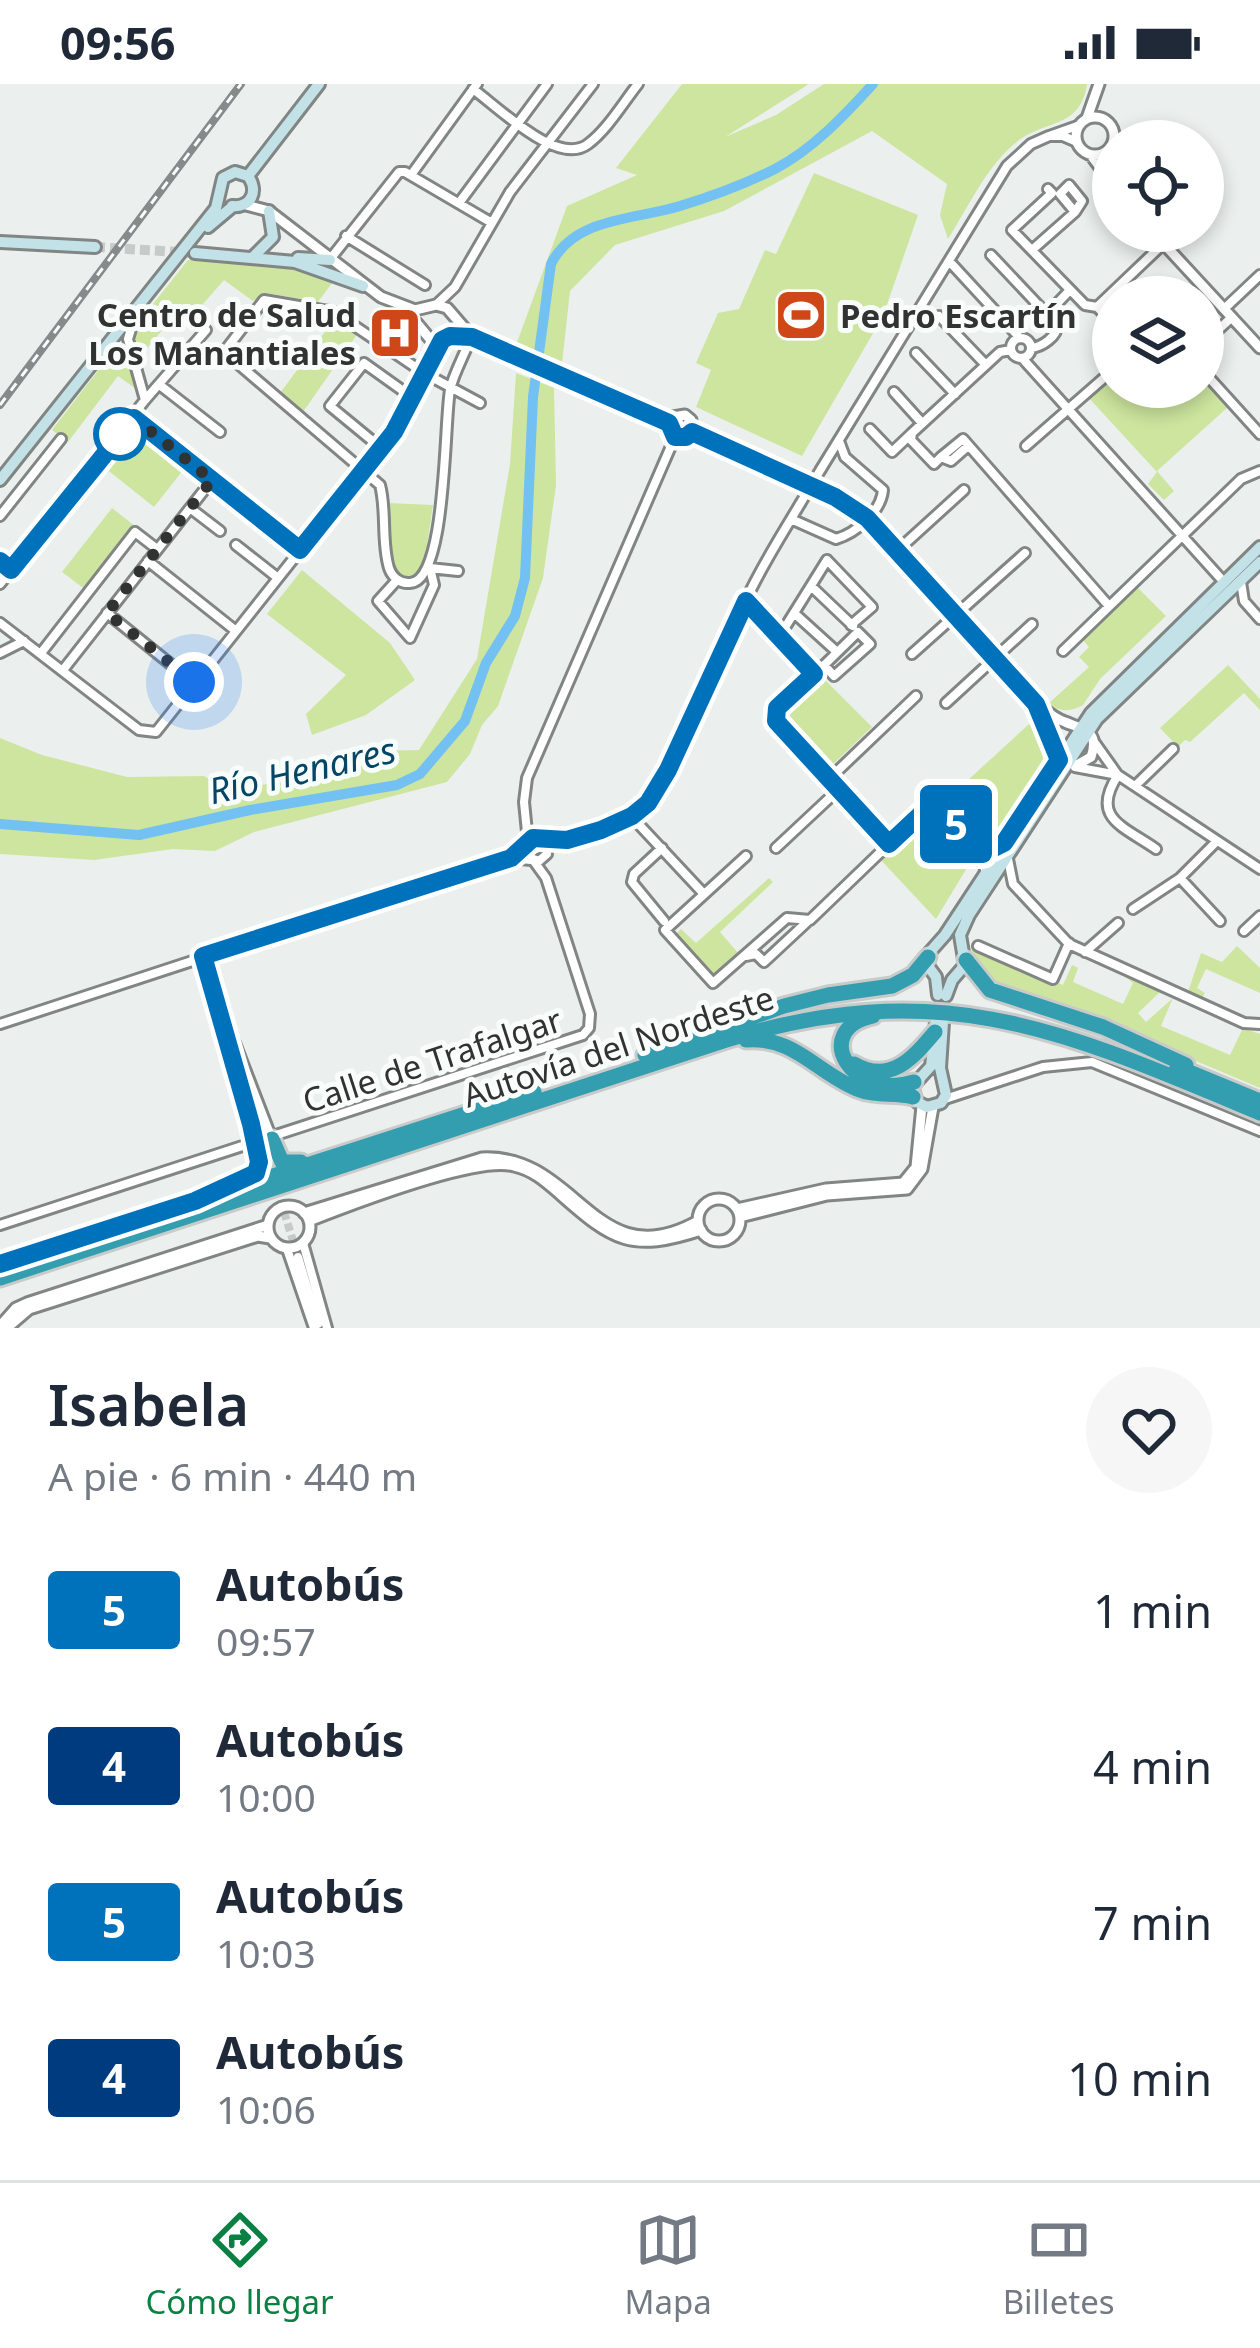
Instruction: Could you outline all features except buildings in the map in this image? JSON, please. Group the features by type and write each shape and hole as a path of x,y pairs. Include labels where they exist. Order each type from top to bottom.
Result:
{"highway":[{"path":"645,1055 784,1006 892,986 913,975 933,951"},
{"path":"963,954 990,990 1103,1027 1231,1089"},
{"name":"Autovía del Nordeste","path":"0,1278 535,1097 645,1055 760,1019 814,1008 871,1001 955,1003 1060,1023 1260,1100"},
{"name":"Autovía del Nordeste","path":"0,1264 535,1097 763,1029 834,1014 954,1012 1020,1023 1078,1039 1260,1113"},
{"path":"925,1094 858,1078 844,1060 844,1040 860,1020 904,1015 974,1019 1078,1039"},
{"path":"844,1040 857,1067 886,1072 908,1062 938,1025"},
{"path":"272,1138 282,1162 298,1163 484,1103 571,1095 757,1039 792,1047 862,1091 925,1094"},
{"path":"195,1201 256,1173 259,1162 252,1145"}],"main road":[{"path":"248,176 319,84"},
{"path":"0,480 216,208 219,190 229,174 248,176"},
{"path":"175,262 254,190 248,176"},
{"path":"219,190 224,201 239,206"},
{"path":"253,257 273,237 267,209"},
{"path":"0,242 94,247"},
{"path":"195,253 330,260"},
{"path":"253,257 308,265 363,286"},
{"path":"1007,847 985,871 933,951 930,970 942,996 961,975 962,930 1061,761 1094,716 1260,547"},
{"path":"1094,716 1260,562"},
{"path":"933,951 951,943 963,954"},
{"path":"936,977 952,980"},
{"path":"938,1025 943,1081"},
{"path":"925,1094 938,1025"},
{"path":"925,1094 943,1081"},
{"path":"925,1094 943,1081"}],"street":[{"path":"459,203 547,84"},
{"path":"405,309 424,311 455,287 492,223 592,84"},
{"path":"411,175 475,87 563,151 584,148 638,84"},
{"path":"1077,142 1099,84"},
{"path":"1096,97 1105,120"},
{"path":"0,1024 511,858 532,860 547,855 567,840 632,816 648,803 791,519 1007,166 1031,144 1092,122"},
{"path":"1049,136 1077,142 1092,156"},
{"path":"330,260 394,175 405,172 492,223"},
{"path":"1048,189 1052,194 1012,230 1092,306"},
{"path":"254,190 267,209 330,260 363,286 405,309 430,339 431,357"},
{"path":"239,206 267,209"},
{"path":"1032,250 1075,212"},
{"path":"346,236 425,285"},
{"path":"1130,276 1155,252"},
{"path":"1171,252 1260,348"},
{"path":"992,255 1048,313 1057,330 1022,358"},
{"path":"949,261 1031,348"},
{"path":"1224,318 1260,275"},
{"path":"0,623 139,730 151,734 160,729 381,448 446,338 454,316 455,287"},
{"path":"1048,313 1070,290"},
{"path":"430,568 415,583 397,580 388,567 381,487 230,357 229,344 260,302 334,312 424,373 480,403"},
{"path":"436,305 454,316 470,342"},
{"path":"137,309 128,339 145,400"},
{"path":"419,324 424,311"},
{"path":"939,316 986,365"},
{"path":"0,584 206,329"},
{"path":"1011,350 1020,338"},
{"path":"430,339 470,342 517,357 669,423 675,437 692,432"},
{"path":"397,580 374,604 408,638 413,636 434,585 430,568 439,522 450,387 470,342"},
{"path":"870,429 892,452 986,365 1011,350 1223,581"},
{"path":"916,353 955,394"},
{"path":"381,448 330,406 364,363 413,398"},
{"path":"160,386 220,432"},
{"path":"1027,446 1092,389"},
{"path":"894,392 922,423"},
{"path":"1224,394 1260,434"},
{"path":"669,423 685,415 691,420 692,432"},
{"path":"134,418 300,550"},
{"path":"692,432 835,497 867,518 1036,704 1061,761"},
{"path":"912,433 911,440 934,464 960,439 968,446 1109,606"},
{"name":"Calle de Trafalgar","path":"0,1225 583,1035 590,1014 546,878 526,854 527,778 675,437"},
{"path":"0,516 61,440"},
{"path":"791,519 836,539 850,534 884,495 845,457 839,441"},
{"path":"831,454 874,481"},
{"path":"1063,651 1241,479 1260,471"},
{"path":"63,670 212,480"},
{"path":"898,550 964,490"},
{"path":"190,508 220,532"},
{"path":"40,653 135,532 158,549"},
{"path":"236,545 278,578"},
{"path":"912,653 1025,553"},
{"path":"779,637 827,560 872,607 838,652 777,708 776,718 889,844"},
{"path":"0,561 11,570"},
{"path":"148,561 236,631"},
{"path":"430,568 458,571"},
{"path":"1241,580 1244,601"},
{"path":"811,586 870,644 834,676 824,665"},
{"path":"1222,598 1234,596 1244,601 1260,619"},
{"path":"746,601 814,674"},
{"path":"107,613 194,682"},
{"path":"794,613 838,652"},
{"path":"946,703 1032,624"},
{"path":"0,652 24,641"},
{"path":"828,780 916,697"},
{"path":"1036,704 1084,731 1118,775"},
{"path":"1061,761 1091,757 1084,731 1094,716"},
{"path":"1061,761 1061,728 1084,731"},
{"path":"1136,786 1173,749"},
{"path":"1061,761 1118,775 1260,869"},
{"path":"1118,775 1104,799 1110,817 1156,849"},
{"path":"776,848 838,790"},
{"path":"745,956 756,954 764,962 943,792"},
{"path":"935,801 972,840 985,861 985,871"},
{"path":"632,816 703,892"},
{"path":"528,823 543,840"},
{"name":"Calle de Trafalgar","path":"543,840 546,878"},
{"path":"511,858 528,843 567,840"},
{"path":"972,840 992,849 1007,847 1013,884 1069,944 1244,1023 1260,1024"},
{"path":"1133,909 1180,878 1217,841"},
{"path":"662,848 634,874 632,882 664,921"},
{"path":"746,856 667,927 669,938 713,983 787,919 810,920"},
{"path":"1180,878 1220,921"},
{"path":"1244,931 1260,916"},
{"path":"1085,952 1118,923"},
{"path":"978,946 1053,979 1069,944"},
{"path":"203,956 256,1124"},
{"path":"227,1032 272,1138"},
{"path":"227,1032 252,1145"},
{"path":"739,1213 826,1189 903,1183 916,1168 925,1094 968,1091 1059,1064 1092,1062 1260,1132"},
{"path":"943,1081 968,1091"},
{"path":"307,1217 482,1157 498,1157 544,1172 604,1224 622,1233 659,1236 700,1225"},
{"path":"713,1200 727,1200 739,1213 740,1226 726,1240 707,1238 700,1225 702,1208 713,1200"},
{"path":"3,1327 27,1303 268,1225 279,1208 292,1207 307,1217"},
{"path":"287,1249 308,1237 307,1217"},
{"path":"268,1225 270,1238"},
{"path":"3,1327 29,1309 258,1236 287,1249 320,1327"},
{"path":"303,1244 320,1327"},
{"path":"298,1257 320,1327"}],"green space":[{"path":"682,84 809,84 725,137 776,115 824,84 1087,84 1077,110 1025,137 1003,155 948,239 940,215 947,184 872,131 724,211 615,245 570,291 562,364 516,345 567,206 637,175 616,168"},
{"name":"Pedro Escartín","path":"814,173 918,215 883,316 802,456 696,407 711,370 696,363 718,313 739,309 765,250 776,254"},
{"path":"188,260 286,266 335,279 318,302 266,293 253,301 224,280 189,320 179,310 138,359 134,328"},
{"path":"335,318 358,333 303,412 281,392"},
{"path":"127,354 136,389 118,376 68,442 52,430 110,355"},
{"path":"516,373 554,388 556,485 543,578 498,706 447,782 254,832 215,851 173,849 94,860 0,854 0,738 42,755 127,777 204,776 228,790 300,779 343,757 419,750 477,659 510,464"},
{"path":"1224,403 1228,407 1157,471 1174,491 1164,500 1148,484 1157,472 1098,408 1224,408"},
{"path":"136,430 184,469 154,507 105,468"},
{"path":"388,503 433,505 423,572 413,578 401,576 393,565"},
{"path":"112,508 136,527 86,590 62,572"},
{"path":"302,570 390,643 415,680 366,715 312,735 306,714 346,675 267,614"},
{"path":"1138,588 1166,616 1100,679 1083,705 1066,710 1048,704 1089,667 1079,657 1089,647 1083,640"},
{"path":"1228,665 1260,699 1260,710 1244,693 1190,742 1185,740 1178,747 1160,728"},
{"path":"820,675 872,727 828,769 780,714"},
{"path":"1040,714 1044,751 1035,781 997,839 984,843 944,802"},
{"path":"934,807 976,853 936,919 879,858"},
{"path":"769,878 773,882 720,932 739,954 713,978 674,936 681,929 696,943"},
{"path":"971,946 1063,985 1072,965 1078,968 1073,982 1123,1004 1133,983 1124,976 1160,992 1138,1013 1146,1022 1173,998 1161,1026 1230,1055 1243,1028 1260,1034 1260,1088 997,987 974,966"},
{"path":"1237,946 1260,968 1260,993 1206,969 1197,988 1205,993 1202,998 1188,992 1201,953 1222,962"}],"waterway":[{"name":"Río Henares","path":"0,824 139,835 397,785 420,774 465,721 486,663 515,616 525,578 533,397 551,264 561,249 590,229 692,202 775,169 815,141 873,84"}],"tunnel":[{"path":"95,247 195,253"},
{"path":"257,1125 272,1175"},
{"path":"277,1189 298,1257"}],"railway":[{"path":"0,405 241,84"}],"bus line":[{"name":"5","path":"0,561 11,570 134,418 300,550 404,418 442,340 472,337 669,423 675,437 692,432 835,497 867,518 1036,704 1059,760 1004,843 992,849 980,847 935,801 889,844 776,721 777,708 814,674 746,601 668,770 637,813 567,840 533,838 511,858 203,956 251,1124 259,1162 256,1173 195,1201 0,1264"}],"place":[{"name":"Pedro Escartín","path":"801,315"},
{"name":"Centro de Salud Los Manantiales","path":"395,333"}],"route":[{"path":"120,434 134,418 212,480 107,613 194,682"}]}
